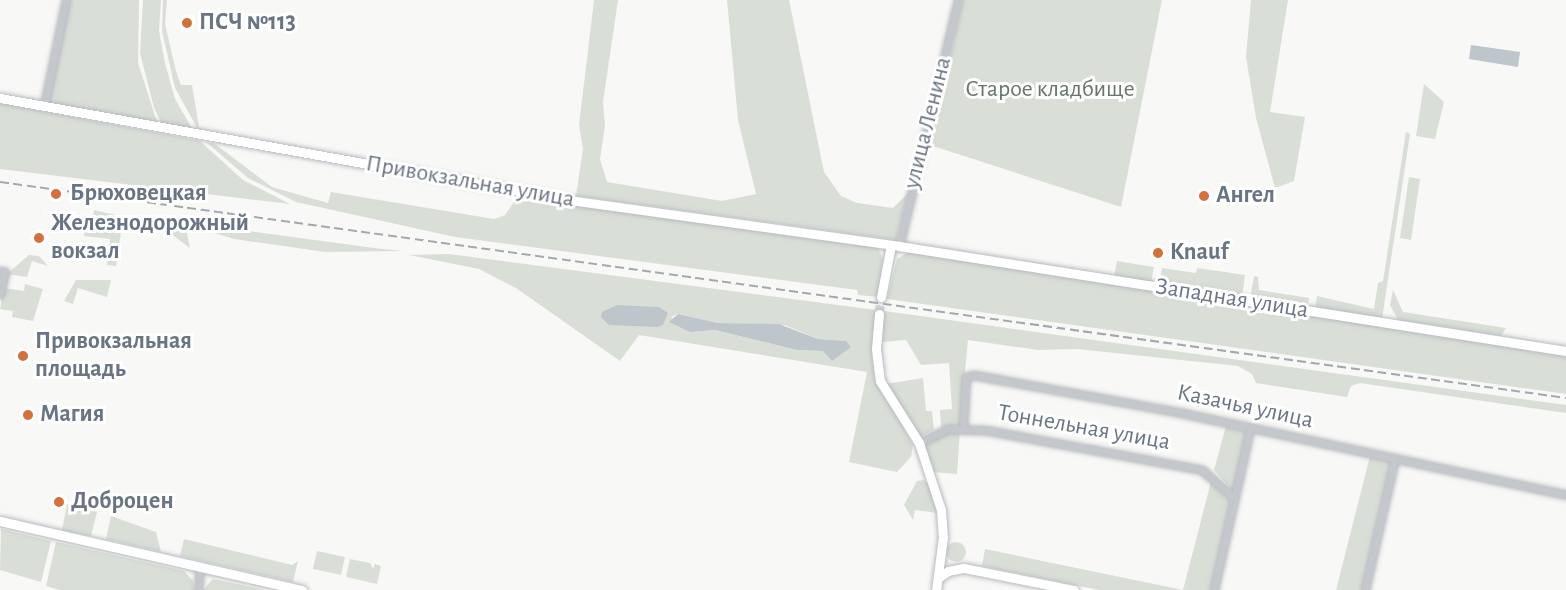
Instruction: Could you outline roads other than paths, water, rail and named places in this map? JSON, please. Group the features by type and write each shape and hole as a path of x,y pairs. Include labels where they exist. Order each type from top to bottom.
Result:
{"main road":[{"name":"Привокзальная улица","path":"0,98 569,200 895,245"},
{"name":"улица Ленина","path":"881,297 895,245"},
{"name":"Западная улица","path":"895,245 1566,351"},
{"path":"879,314 876,349 880,381 919,443 942,520 936,590"},
{"path":"0,521 302,590"},
{"path":"938,578 948,571 964,568 1074,590"}],"street":[{"path":"44,107 66,0"},
{"name":"улица Ленина","path":"895,245 958,0"},
{"path":"0,294 2,272"},
{"name":"Казачья улица","path":"963,428 966,377 970,375 1177,412 1566,495"},
{"name":"Тоннельная улица","path":"919,443 935,433 963,428 1202,470 1234,498"},
{"path":"1214,590 1250,429"},
{"path":"1365,590 1395,458"},
{"path":"198,590 200,568"}],"tunnel":[{"path":"879,314 881,297"}],"railway":[{"path":"0,182 1566,398"}],"place":[{"name":"ПСЧ №113","path":"187,23"},
{"name":"Брюховецкая","path":"56,194"},
{"name":"Ангел","path":"1204,196"},
{"name":"Железнодорожный вокзал","path":"39,238"},
{"name":"Knauf","path":"1158,253"},
{"name":"Привокзальная площадь","path":"23,356"},
{"name":"Магия","path":"28,415"},
{"name":"Доброцен","path":"59,502"}],"park label":[{"name":"Старое кладбище","path":"1050,90"}]}
